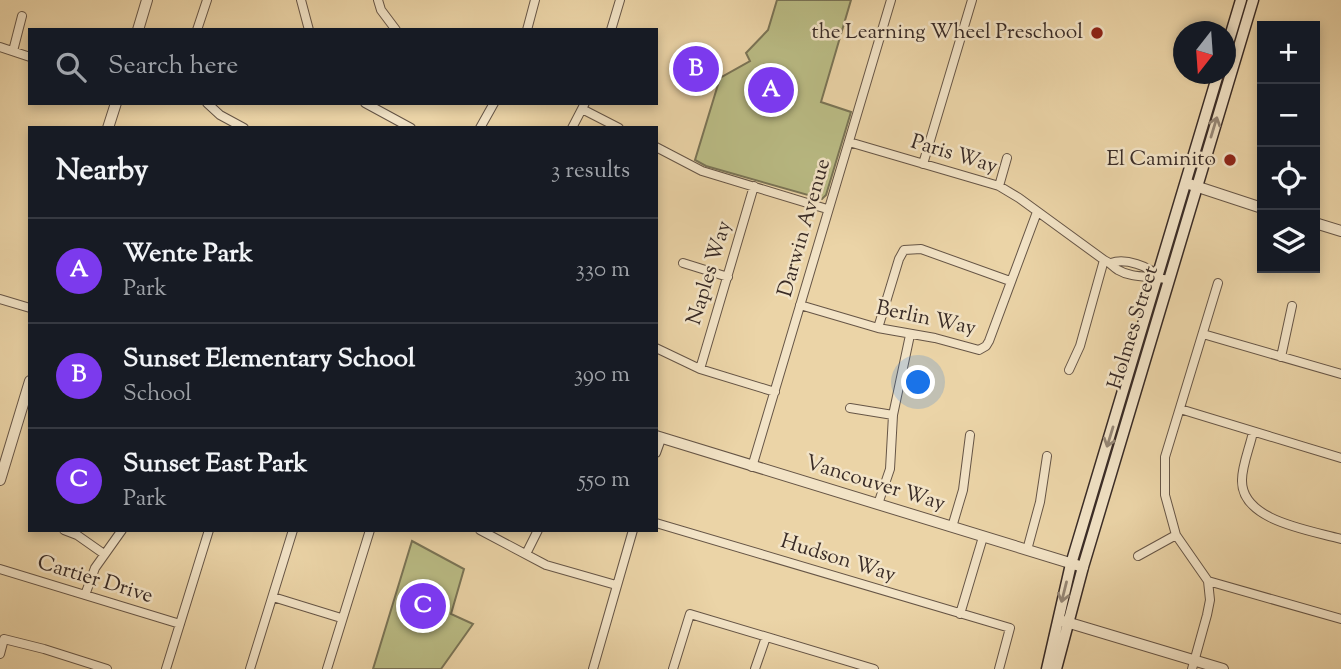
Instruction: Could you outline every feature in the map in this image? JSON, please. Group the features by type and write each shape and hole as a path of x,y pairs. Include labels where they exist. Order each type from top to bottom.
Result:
{"main road":[{"path":"1235,21 1241,0"},
{"name":"Holmes Street","path":"1047,669 1083,567 1191,185 1253,0"},
{"name":"Holmes Street","path":"1191,185 1216,84"},
{"name":"Holmes Street","path":"1056,669 1071,564 1163,279"}],"street":[{"path":"139,28 147,0"},
{"path":"198,28 207,0"},
{"path":"301,0 308,28"},
{"path":"378,0 380,10 394,28"},
{"path":"528,28 535,0"},
{"path":"612,28 620,0"},
{"name":"Darwin Avenue","path":"752,467 891,0"},
{"path":"923,164 972,0"},
{"path":"13,51 22,16"},
{"path":"0,47 28,56"},
{"path":"109,126 115,105"},
{"path":"208,105 240,126"},
{"path":"369,105 407,126"},
{"path":"481,126 493,105"},
{"path":"573,126 584,106 616,126"},
{"name":"Paris Way","path":"849,142 999,186 1118,270 1150,279 1163,279"},
{"path":"658,148 702,171 827,209"},
{"path":"999,186 1007,158"},
{"path":"1191,185 1257,206"},
{"name":"Naples Way","path":"700,369 754,186"},
{"name":"Berlin Way","path":"800,305 878,328 935,338 979,350 989,341 1037,212"},
{"path":"1320,224 1341,230"},
{"path":"878,328 904,250 921,249 1010,281"},
{"path":"1069,370 1080,346 1108,261"},
{"path":"683,263 728,277"},
{"path":"1193,665 1210,600 1208,581 1175,535 1165,495 1165,457 1218,283"},
{"path":"0,299 28,307"},
{"path":"1281,357 1292,306"},
{"path":"1203,334 1341,374"},
{"path":"878,505 890,469 893,415 910,335"},
{"path":"658,349 700,369 775,392"},
{"path":"0,480 4,450 28,386"},
{"path":"850,408 893,415"},
{"path":"1180,409 1341,458"},
{"path":"1254,432 1241,478 1242,490 1249,503 1261,514 1275,520 1341,539"},
{"path":"952,527 963,491 970,435"},
{"name":"Vancouver Way","path":"659,438 1083,567"},
{"path":"1027,550 1040,502 1047,456"},
{"name":"Hudson Way","path":"658,524 1010,628 999,669"},
{"path":"69,532 104,554"},
{"path":"85,595 95,568 120,532"},
{"path":"166,669 208,532"},
{"path":"250,669 292,532"},
{"path":"327,669 368,532"},
{"path":"484,532 546,565 617,585"},
{"path":"526,554 537,532"},
{"path":"594,669 632,532"},
{"path":"1138,555 1175,535"},
{"path":"960,614 983,537"},
{"name":"Cartier Drive","path":"0,569 180,624"},
{"path":"1208,581 1341,619"},
{"path":"273,597 341,618"},
{"path":"673,669 690,614 874,669"},
{"path":"1064,622 1193,665 1223,669"},
{"path":"755,669 765,636"},
{"path":"0,654 5,639 107,669"},
{"path":"837,669 841,659"}],"green space":[{"path":"777,0 851,0 821,102 851,112 826,195 822,199 706,166 695,160 720,78 750,61 746,53 768,30"},
{"path":"412,541 464,569 451,614 473,624 441,669 373,669"}],"place":[{"name":"the Learning Wheel Preschool","path":"1097,33"},
{"name":"Sunset Elementary School","path":"696,69"},
{"name":"Wente Park","path":"771,90"},
{"name":"El Caminito","path":"1230,160"},
{"name":"Sunset East Park","path":"423,606"}]}
